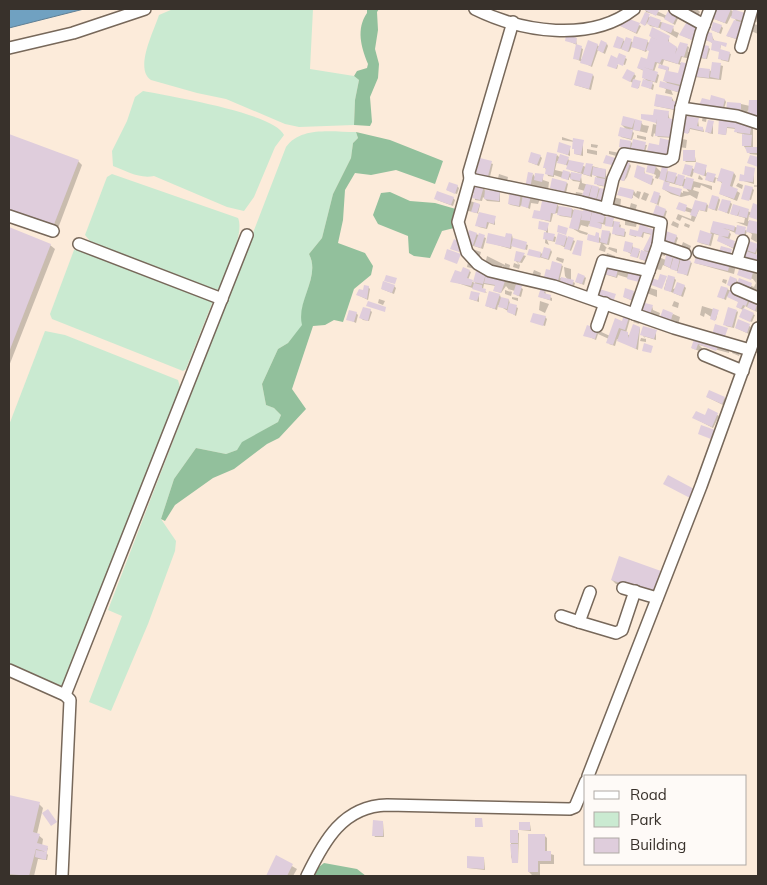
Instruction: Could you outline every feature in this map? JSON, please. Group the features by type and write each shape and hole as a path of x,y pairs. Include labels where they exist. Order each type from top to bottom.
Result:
{"street":[{"path":"9,48 73,33 145,9"},
{"path":"475,9 513,22 562,30 584,29 608,24 634,9"},
{"path":"675,9 704,24"},
{"path":"606,209 613,179 624,154 667,161 672,159 681,108 704,24 710,9"},
{"path":"741,47 752,9"},
{"path":"513,22 468,172 470,179 458,214 458,222 465,248 471,258 490,271 554,286 634,314 750,350"},
{"path":"681,108 737,116 758,123"},
{"path":"470,179 661,223 658,245 634,314"},
{"path":"9,216 53,231"},
{"path":"65,694 248,235"},
{"path":"737,260 743,241"},
{"path":"79,244 222,299"},
{"path":"658,245 685,254"},
{"path":"699,252 737,260 758,268"},
{"path":"591,298 603,261 649,271"},
{"path":"737,289 758,298"},
{"path":"597,326 605,303"},
{"path":"588,775 758,328"},
{"path":"704,354 743,371"},
{"path":"623,588 657,598"},
{"path":"561,616 618,632 622,630 635,591"},
{"path":"579,622 590,592"},
{"path":"9,670 65,694 70,700 62,876"},
{"path":"307,876 319,853 333,833 347,817 362,808 386,805 570,809 574,807 584,785"}],"green space":[{"path":"173,9 313,9 310,69 354,76 359,80 355,100 354,125 299,127 285,124 226,99 151,80 146,75 144,67 147,49 159,15"},
{"path":"367,9 379,9 377,12 378,30 375,49 379,64 378,78 370,97 372,122 370,126 354,125 355,100 359,80 354,76 357,71 367,68 368,64 361,38 362,25"},
{"path":"143,91 196,101 242,113 276,127 284,135 275,147 254,197 244,211 227,207 154,176 138,175 113,166 112,151 127,121 135,97"},
{"path":"327,131 356,132 358,138 353,143 351,158 333,194 322,238 309,254 312,271 303,307 303,325 288,343 278,349 262,384 266,405 274,408 281,415 278,422 243,442 237,450 226,454 196,448 174,479 161,519 176,541 175,551 148,624 111,711 89,702 122,616 108,610 286,147 292,140 308,133"},
{"path":"356,132 390,140 443,161 435,184 396,170 371,175 355,173 345,190 343,220 338,243 365,253 373,266 371,275 354,289 343,322 334,320 325,325 313,326 292,389 306,409 279,438 267,444 234,469 213,478 175,505 165,521 161,519 174,479 196,448 226,454 237,450 242,442 278,422 281,415 274,408 266,405 262,384 278,349 288,343 302,325 302,307 312,271 309,254 322,238 333,194 351,158 353,143 358,138"},
{"path":"112,174 238,218 239,234 237,243 218,290 201,286 90,241 85,235 107,177"},
{"path":"390,192 410,201 435,203 466,212 454,228 442,231 430,258 414,256 409,253 408,236 378,224 373,215 381,193"},
{"path":"78,248 213,301 186,369 183,371 52,319 50,314 74,250"},
{"path":"45,331 65,335 178,380 180,387 62,686 9,665 9,425"},
{"path":"324,863 357,869 366,876 314,876 315,870"}],"water":[{"path":"9,9 84,9 9,28"}],"building":[{"path":"643,9 656,9 659,10 656,16"},
{"path":"669,9 678,14 673,24 664,19"},
{"path":"712,9 731,9 725,23 708,17"},
{"path":"733,9 748,14 746,22 731,18"},
{"path":"645,12 650,14 645,26 640,23"},
{"path":"650,16 661,20 658,28 647,24"},
{"path":"624,17 640,23 636,33 620,26"},
{"path":"689,18 697,22 692,40 679,35"},
{"path":"734,20 744,23 737,39 726,36"},
{"path":"662,22 674,26 671,33 660,29"},
{"path":"713,22 722,25 719,33 711,30"},
{"path":"652,27 670,36 668,41 677,47 675,54 680,42 688,44 684,57 681,56 678,64 662,59 660,63 655,62 653,70 643,67 658,72 655,82 642,78 643,70 637,68 641,57 647,59 649,51 646,50 651,37 660,41 649,36"},
{"path":"704,31 712,33 713,40 727,43 726,47 721,45 720,49 730,52 728,61 718,59 719,52 711,50 712,43 702,38"},
{"path":"566,35 577,38 576,44 565,41"},
{"path":"617,36 624,39 620,49 613,47"},
{"path":"634,36 648,40 645,51 631,47"},
{"path":"626,37 632,39 628,52 621,49"},
{"path":"588,40 598,44 591,66 580,63"},
{"path":"601,40 607,43 603,53 597,50"},
{"path":"576,44 582,46 579,60 573,59"},
{"path":"700,44 709,46 706,59 697,56"},
{"path":"619,53 626,56 623,66 618,64 616,69 607,66 611,55 617,58"},
{"path":"681,62 689,64 681,85 663,81 666,70 658,68 659,64 669,67 668,71 678,73"},
{"path":"712,62 721,63 719,79 710,77"},
{"path":"693,67 710,69 709,78 692,76"},
{"path":"627,69 635,73 630,82 622,78"},
{"path":"578,70 593,74 589,89 574,85"},
{"path":"633,79 641,81 638,89 631,87"},
{"path":"643,79 653,82 651,89 641,86"},
{"path":"660,81 683,87 682,93 659,87"},
{"path":"656,94 672,97 672,101 679,102 677,110 654,106"},
{"path":"711,95 725,99 722,111 698,108 702,98 710,100"},
{"path":"749,100 758,100 758,116 751,116 751,113 748,113"},
{"path":"727,102 741,103 741,114 726,113"},
{"path":"654,109 669,111 668,118 676,120 673,137 655,136 657,119 656,123 641,119 641,114 653,115"},
{"path":"680,115 699,118 697,126 703,127 703,131 690,128 688,134 677,131"},
{"path":"623,116 635,119 632,128 621,125"},
{"path":"719,118 752,123 750,134 734,132 735,128 727,127 726,135 718,134"},
{"path":"635,119 642,121 640,131 633,130"},
{"path":"708,120 714,121 711,133 705,132"},
{"path":"620,127 633,130 631,139 618,136"},
{"path":"9,134 79,160 53,227 9,211"},
{"path":"742,134 752,135 751,146 742,146"},
{"path":"573,138 584,140 581,155 574,154 574,149 572,149"},
{"path":"660,138 673,141 667,156 646,155 649,143 659,145"},
{"path":"620,139 631,141 630,149 619,147"},
{"path":"633,139 646,142 643,155 630,152"},
{"path":"559,142 571,146 568,155 557,152"},
{"path":"745,147 758,147 758,153 747,153"},
{"path":"683,150 695,150 695,161 683,161"},
{"path":"531,152 541,155 537,165 528,162"},
{"path":"547,152 557,154 553,176 545,174 546,168 543,168"},
{"path":"560,154 569,157 566,165 557,163"},
{"path":"606,155 618,159 616,166 603,163"},
{"path":"750,155 758,157 758,167 747,163"},
{"path":"480,158 492,161 487,180 475,176"},
{"path":"569,160 584,163 581,173 566,169"},
{"path":"624,161 630,163 624,181 616,179"},
{"path":"696,162 707,165 704,176 693,172"},
{"path":"586,163 593,164 590,176 583,174"},
{"path":"648,163 656,166 654,174 646,172"},
{"path":"685,164 693,166 690,176 682,174"},
{"path":"637,165 645,168 644,173 653,176 651,185 634,177"},
{"path":"662,166 668,167 665,181 659,179"},
{"path":"745,166 755,168 753,182 739,181 740,174 744,175"},
{"path":"593,167 606,169 605,178 592,175"},
{"path":"721,168 734,172 730,186 738,189 734,199 719,194 722,182 717,181"},
{"path":"563,170 570,172 568,180 561,178"},
{"path":"668,171 677,173 674,183 666,181"},
{"path":"528,172 533,173 530,189 525,188"},
{"path":"571,172 582,174 580,181 570,179"},
{"path":"707,172 716,174 713,182 705,180"},
{"path":"535,173 544,174 542,182 534,180"},
{"path":"678,174 685,176 682,186 675,184"},
{"path":"595,177 605,179 604,186 594,184"},
{"path":"686,177 694,179 691,190 683,188"},
{"path":"552,178 567,182 564,192 550,188"},
{"path":"664,181 670,183 669,186 682,189 680,196 662,189"},
{"path":"449,182 458,185 455,194 446,190"},
{"path":"469,182 484,186 480,200 472,198 474,193 467,191"},
{"path":"586,184 592,185 588,198 582,196"},
{"path":"592,185 599,187 596,200 589,198"},
{"path":"745,185 753,187 749,201 741,199"},
{"path":"620,187 634,190 632,199 617,195"},
{"path":"600,188 609,190 605,204 596,202"},
{"path":"485,190 500,191 499,201 484,199"},
{"path":"510,190 521,192 519,206 508,204"},
{"path":"437,191 454,197 451,205 434,199"},
{"path":"654,191 660,193 657,204 650,202"},
{"path":"523,194 531,196 528,208 521,206"},
{"path":"712,195 719,197 715,210 708,208"},
{"path":"722,199 731,201 727,213 718,210"},
{"path":"548,200 558,202 555,214 551,213 550,221 532,218 534,210 540,211 542,201 547,202"},
{"path":"695,200 707,203 705,211 699,210 696,217 690,215"},
{"path":"474,202 480,204 477,213 471,212"},
{"path":"679,202 687,205 685,212 676,209"},
{"path":"753,203 758,205 758,220 749,217"},
{"path":"733,204 749,209 747,218 738,216 740,209 737,216 730,214"},
{"path":"656,205 666,209 662,220 656,218 657,215 653,214"},
{"path":"559,206 572,208 571,217 557,215"},
{"path":"584,208 592,210 590,221 581,220 582,213 578,230 569,228 574,209 583,211"},
{"path":"479,212 496,216 494,224 487,222 486,228 475,226"},
{"path":"592,212 605,215 603,223 597,222 602,224 601,229 589,226"},
{"path":"606,216 614,218 612,227 605,226"},
{"path":"749,220 758,222 758,234 746,232"},
{"path":"539,221 549,223 547,231 538,229"},
{"path":"614,221 620,222 619,227 625,229 624,236 612,234"},
{"path":"713,221 735,226 734,231 723,228 730,231 728,237 721,236 735,241 733,248 717,241 719,235 710,232"},
{"path":"640,224 659,232 655,253 643,250 651,234 643,232 641,237 629,235 630,229 638,231"},
{"path":"558,225 568,228 566,235 557,232"},
{"path":"737,225 746,227 744,236 735,234"},
{"path":"9,227 51,244 9,352"},
{"path":"469,230 477,233 473,245 465,243"},
{"path":"602,230 610,231 607,244 600,242"},
{"path":"700,230 712,234 709,245 697,242"},
{"path":"666,231 677,235 672,248 661,245"},
{"path":"544,232 555,234 553,241 543,239"},
{"path":"596,232 599,233 599,243 587,240 588,234 595,236"},
{"path":"479,233 485,235 481,248 474,246"},
{"path":"488,233 505,237 506,233 512,234 510,248 486,243"},
{"path":"558,233 567,236 564,246 555,244"},
{"path":"568,236 574,238 570,250 564,249"},
{"path":"513,238 527,242 525,250 511,246"},
{"path":"454,239 462,243 459,252 450,249"},
{"path":"577,240 583,241 581,256 572,254"},
{"path":"746,240 758,244 755,253 743,249"},
{"path":"625,241 633,243 631,253 623,251"},
{"path":"721,246 732,249 730,257 718,254"},
{"path":"544,247 551,249 548,259 541,257"},
{"path":"633,247 640,249 637,258 630,256"},
{"path":"447,249 461,254 457,264 444,259"},
{"path":"529,249 541,252 540,258 527,255"},
{"path":"641,250 652,253 650,262 639,259"},
{"path":"743,250 758,255 758,262 740,260"},
{"path":"516,251 525,253 520,262 514,261"},
{"path":"697,253 730,263 728,271 694,263"},
{"path":"666,255 673,256 670,268 664,265"},
{"path":"674,256 680,258 677,271 670,269"},
{"path":"681,258 691,261 687,275 677,273"},
{"path":"552,261 562,264 557,285 543,281 546,269 550,270"},
{"path":"604,262 619,266 616,277 600,273"},
{"path":"741,264 754,268 751,280 737,275"},
{"path":"463,267 470,270 467,278 473,280 471,286 450,282 455,270 461,272"},
{"path":"629,269 646,272 643,283 627,279"},
{"path":"476,271 486,273 483,284 473,282"},
{"path":"578,273 585,276 582,284 575,282"},
{"path":"486,274 506,278 501,293 493,291 495,285 484,283"},
{"path":"660,274 667,276 662,289 646,283 648,277 658,280"},
{"path":"386,275 397,278 395,284 384,281"},
{"path":"668,275 675,277 671,292 664,290"},
{"path":"730,276 737,279 734,288 727,285"},
{"path":"561,277 574,280 571,289 559,286"},
{"path":"739,278 752,283 750,290 736,286"},
{"path":"383,281 395,285 392,293 381,289"},
{"path":"677,282 685,285 681,296 673,293"},
{"path":"474,283 482,285 482,288 486,289 485,293 472,289"},
{"path":"516,284 522,286 519,296 513,294"},
{"path":"364,285 369,286 367,299 356,295 359,289 363,290"},
{"path":"721,286 728,288 724,299 717,297"},
{"path":"541,287 546,288 544,293 551,295 550,300 538,297"},
{"path":"596,288 616,294 612,305 593,299"},
{"path":"625,288 634,291 631,300 623,297"},
{"path":"730,290 749,298 746,306 743,305 741,309 736,307 738,302 727,297"},
{"path":"471,291 480,293 477,301 469,299"},
{"path":"489,291 500,294 495,309 485,306"},
{"path":"501,297 509,299 507,309 498,307"},
{"path":"751,298 758,301 755,311 747,307"},
{"path":"368,301 386,307 385,312 366,306"},
{"path":"641,302 653,305 649,318 637,314"},
{"path":"509,303 517,305 515,315 507,312"},
{"path":"363,307 371,309 368,321 359,318"},
{"path":"728,307 737,310 732,327 723,325"},
{"path":"713,308 719,310 715,321 710,319"},
{"path":"743,308 754,313 750,322 739,317"},
{"path":"663,309 673,313 671,320 659,320"},
{"path":"349,310 357,312 354,322 346,320"},
{"path":"533,313 546,316 543,326 530,322"},
{"path":"624,315 629,317 625,330 619,328 613,345 606,343 615,318 622,321"},
{"path":"738,319 750,324 747,333 735,328"},
{"path":"633,324 640,327 636,349 617,341 621,330 628,332 628,338"},
{"path":"715,324 728,328 724,339 712,335"},
{"path":"587,325 598,329 595,339 583,336"},
{"path":"643,326 657,330 654,339 640,335"},
{"path":"695,336 719,345 716,351 698,344 696,350 691,348"},
{"path":"644,343 653,346 651,353 642,351"},
{"path":"709,390 725,397 722,404 706,397"},
{"path":"708,408 718,413 712,427 692,418 696,411 705,415"},
{"path":"701,425 715,430 711,439 698,434"},
{"path":"668,475 696,490 692,499 663,484"},
{"path":"619,556 661,571 653,594 611,580"},
{"path":"9,795 40,802 33,832 40,834 37,843 48,846 47,852 36,849 29,876 9,874"},
{"path":"48,809 57,822 51,826 42,813"},
{"path":"475,818 482,818 483,827 475,827"},
{"path":"373,820 383,821 383,836 372,836"},
{"path":"519,822 530,822 530,830 519,830"},
{"path":"510,830 518,830 518,843 510,843"},
{"path":"528,834 545,834 545,851 551,851 551,861 538,861 538,872 528,872"},
{"path":"510,844 518,844 518,863 512,863"},
{"path":"36,850 47,852 46,860 35,857"},
{"path":"276,855 293,864 287,876 266,876"},
{"path":"467,856 484,857 484,869 467,868"}]}
